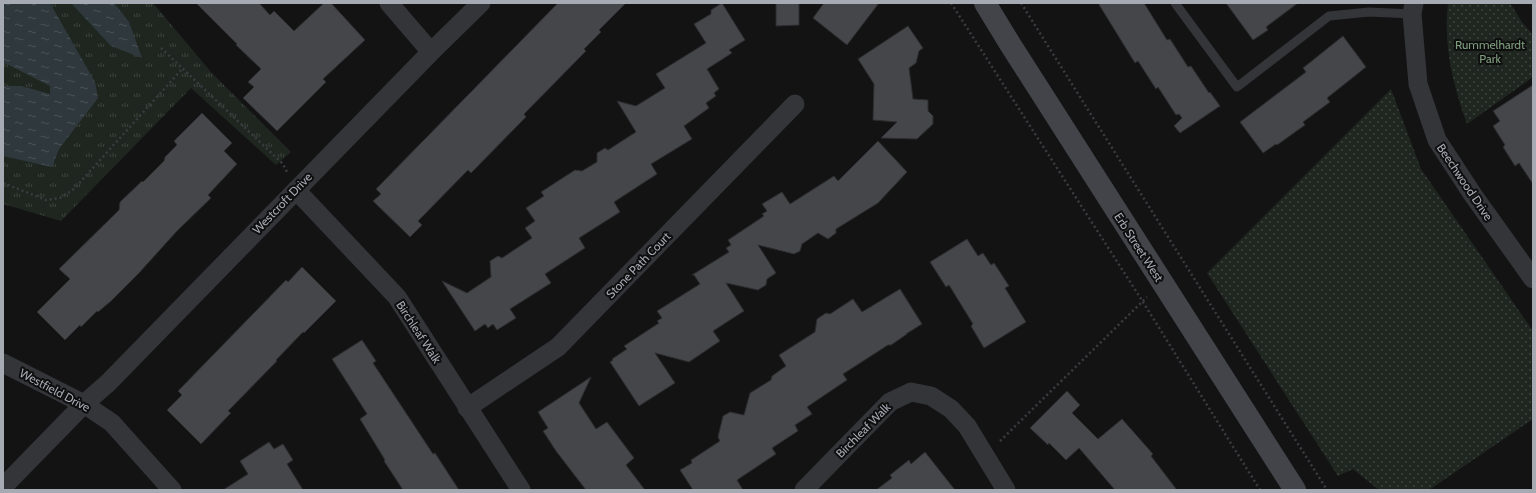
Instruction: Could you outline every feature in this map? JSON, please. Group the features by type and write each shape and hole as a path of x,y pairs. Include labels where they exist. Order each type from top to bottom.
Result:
{"main road":[{"name":"Erb Street West","path":"985,3 1014,51 1295,490"}],"street":[{"path":"388,3 431,52"},
{"name":"Westcroft Drive","path":"3,487 84,404 108,383 431,52 481,3"},
{"name":"Beechwood Drive","path":"1413,8 1418,84 1437,140 1473,195 1533,279"},
{"name":"Stone Path Court","path":"467,408 558,347 795,104"},
{"name":"Birchleaf Walk","path":"296,190 397,297 521,490"},
{"name":"Westfield Drive","path":"3,362 84,404 116,427 172,490"},
{"name":"Birchleaf Walk","path":"804,490 890,402 911,392 931,396 951,409 967,426 1006,490"}],"lane":[{"path":"1175,3 1237,87 1329,16 1413,8"}],"path":[{"path":"951,3 1143,302 1260,490"},
{"path":"1021,3 1327,490"},
{"path":"161,48 283,164 296,190"},
{"path":"3,183 46,200 60,198 74,189 183,68"},
{"path":"985,456 1143,302 1160,280"}],"green space":[{"path":"3,3 153,3 211,72 291,152 276,165 191,88 61,221 3,204"},
{"name":"Rummelhardt Park","path":"1448,3 1510,3 1522,22 1533,35 1533,77 1467,124 1457,95 1450,65 1447,34"},
{"path":"1391,89 1421,169 1533,331 1533,419 1429,490 1379,490 1353,469 1338,476 1207,273"}],"water":[{"path":"3,3 50,3 95,82 98,98 59,149 52,167 3,156 3,86 21,86 50,94 50,86 3,62"},
{"path":"71,3 114,3 129,22 142,58 111,46"}],"building":[{"path":"196,3 259,3 270,15 274,11 294,31 324,3 331,3 365,40 323,79 326,82 277,131 243,98 254,87 248,82 261,69"},
{"path":"558,3 626,3 599,30 601,32 584,49 586,51 524,114 526,117 471,173 468,170 418,221 422,225 410,237 373,201 381,194 376,189"},
{"path":"722,3 745,40 729,50 732,53 707,69 719,89 714,93 716,96 706,103 709,108 684,126 692,139 651,164 657,174 614,202 620,212 579,238 585,248 545,274 551,283 510,309 516,318 497,330 493,324 488,328 485,324 475,331 442,281 467,293 491,277 490,261 498,256 502,258 532,238 525,228 535,221 526,208 544,196 541,192 575,170 582,171 597,162 597,153 605,148 608,150 636,132 617,101 636,106 665,88 656,74 706,43 694,24 711,14 711,10"},
{"path":"776,3 799,3 799,25 776,26"},
{"path":"824,3 879,3 847,45 813,18"},
{"path":"1098,3 1144,3 1167,40 1170,39 1188,67 1191,66 1209,93 1210,92 1220,106 1180,133 1174,126 1182,118 1179,114 1176,115 1158,87 1156,89 1138,61 1135,63"},
{"path":"1226,3 1298,3 1266,27 1268,30 1253,40"},
{"path":"908,26 923,48 919,51 916,63 909,68 913,99 928,100 928,111 933,116 933,124 917,139 881,138 897,122 873,120 874,84 858,59"},
{"path":"1343,36 1366,67 1327,98 1330,102 1303,122 1305,125 1263,153 1240,122 1306,72 1303,68"},
{"path":"1533,85 1533,184 1519,163 1515,166 1503,147 1505,145 1493,126 1500,121 1493,111"},
{"path":"202,113 232,143 224,151 237,164 208,195 211,198 177,231 139,273 111,301 98,312 97,311 81,327 80,325 65,340 37,312 70,279 59,269 119,210 120,202 164,161 165,157 177,145 174,141"},
{"path":"878,141 907,172 878,203 836,229 836,233 828,239 818,233 802,244 800,251 794,254 758,245 776,273 767,279 766,285 758,290 726,283 744,311 713,331 720,341 689,362 655,353 675,383 639,406 610,362 613,360 612,359 627,349 624,346 659,323 657,321 662,318 657,311 700,284 694,275 692,275 729,252 726,248 731,245 728,240 764,216 762,214 767,211 762,204 782,192 790,204 834,176 838,181"},
{"path":"967,239 978,256 983,253 991,265 994,263 1009,286 1005,288 1026,322 984,348 971,326 973,324 949,285 946,287 930,262"},
{"path":"302,267 336,301 276,360 277,361 228,411 231,413 201,444 167,410 182,395 178,391 286,280 288,282"},
{"path":"900,289 922,324 843,374 847,380 807,407 812,414 795,425 798,431 772,448 776,454 737,480 743,490 693,490 680,470 692,463 691,460 720,441 718,437 723,416 730,412 744,415 750,393 771,380 772,376 786,366 779,355 815,332 817,319 826,313 830,314 853,299 862,312"},
{"path":"362,340 376,361 373,363 433,454 435,453 459,490 403,490 384,461 385,460 360,419 367,414 332,359"},
{"path":"591,377 579,403 596,429 607,422 634,458 626,465 645,490 586,490 556,451 543,431 548,428 538,412"},
{"path":"1067,391 1080,405 1072,413 1098,439 1122,419 1153,454 1151,456 1177,490 1115,490 1079,448 1066,460 1049,443 1048,445 1030,428"},
{"path":"269,442 274,449 283,444 293,460 287,464 303,490 223,490 248,474 240,461"},
{"path":"925,452 955,490 876,490 892,478 890,475 909,460 911,464"}]}
